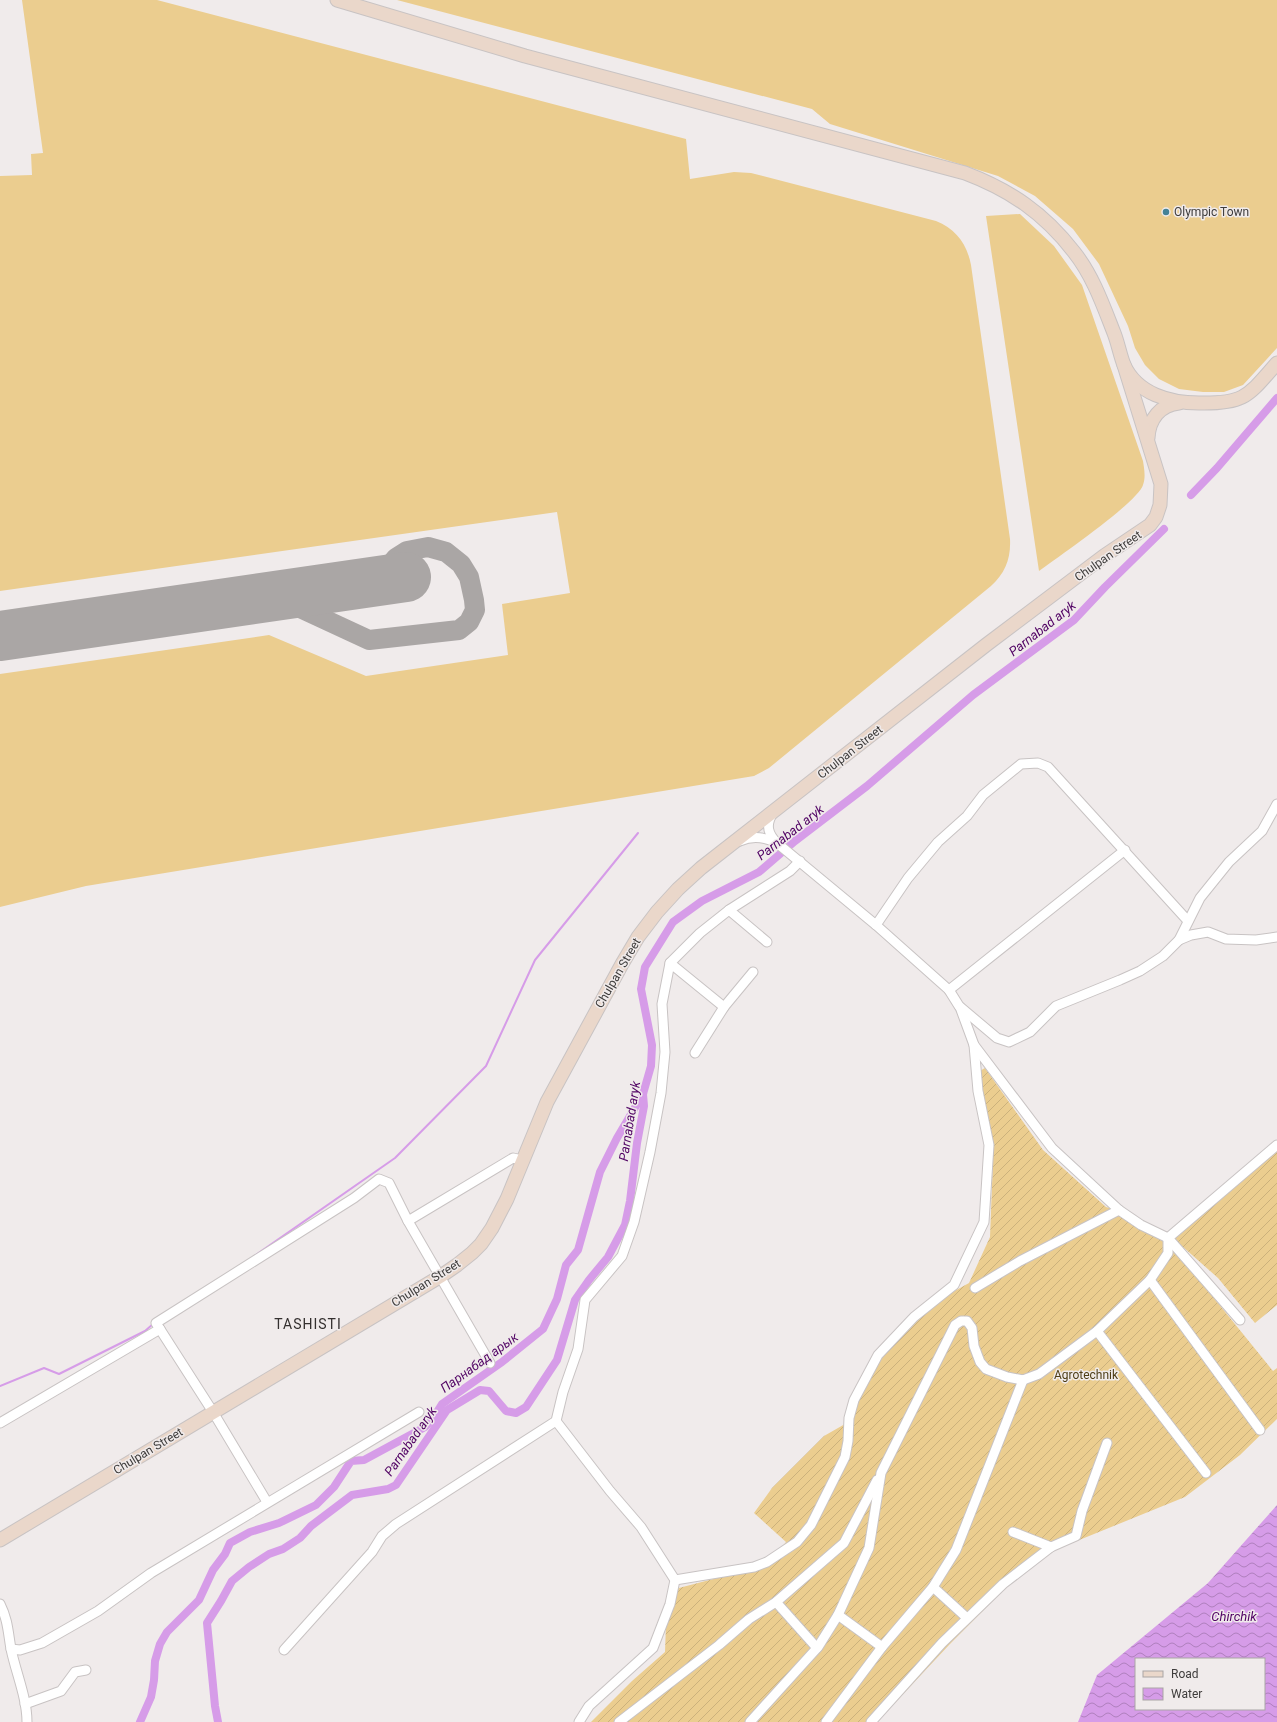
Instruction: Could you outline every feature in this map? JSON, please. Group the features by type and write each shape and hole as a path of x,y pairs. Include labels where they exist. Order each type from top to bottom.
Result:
{"main road":[{"name":"Chulpan Street","path":"0,1540 441,1276 467,1257 481,1244 502,1211 547,1102 622,964 638,937 657,912 678,889 728,847 986,645 1104,556 1150,525 1158,512 1161,491 1157,470 1102,301 1075,252 1035,212 1001,188 965,173 525,56 337,0"},
{"path":"1124,365 1135,379 1149,391 1165,399 1183,403 1221,404 1240,399 1252,391 1277,363"},
{"path":"1148,442 1149,428 1156,414 1167,406 1183,403"}],"street":[{"path":"876,925 908,878 938,842 967,816 983,795 1021,764 1038,763 1048,767 1188,921"},
{"path":"959,1006 997,1038 1009,1042 1030,1032 1056,1006 1140,971 1163,956 1178,940 1200,898 1229,862 1262,831 1277,804"},
{"path":"675,1580 754,1567 767,1562 797,1542 811,1525 845,1457 848,1441 849,1418 854,1400 878,1355 914,1317 954,1285 984,1222 989,1145 978,1091 974,1045 959,1006 949,990 876,925 797,858 777,843 770,835 768,830 769,819 776,809"},
{"path":"728,847 751,837 765,838 777,843"},
{"path":"949,990 1125,850"},
{"path":"284,1650 372,1552 386,1532 396,1524 556,1421 563,1392 578,1349 585,1300 622,1256 634,1222 650,1152 661,1093 665,1052 662,1004 670,963 700,933 729,910 790,871 797,858"},
{"path":"729,910 767,942"},
{"path":"1178,940 1191,935 1208,932 1226,939 1256,940 1277,937"},
{"path":"670,963 724,1007"},
{"path":"695,1054 724,1007 753,972"},
{"path":"974,1045 1052,1148 1120,1210 1141,1224 1168,1238 1240,1320"},
{"path":"619,1722 719,1645 749,1619 776,1602 844,1543 955,1326 961,1321 967,1321 972,1328 974,1346 978,1357 986,1369 1007,1377 1023,1380 1040,1374 1097,1331 1150,1280 1168,1253 1168,1238 1277,1145"},
{"path":"408,1221 513,1158 522,1160"},
{"path":"267,1502 213,1412 156,1323 354,1198 379,1179 389,1183 408,1221 490,1363"},
{"path":"975,1288 1020,1261 1120,1210"},
{"path":"1150,1280 1260,1430"},
{"path":"0,1423 160,1328"},
{"path":"1097,1331 1206,1473"},
{"path":"826,1722 882,1647 933,1587 956,1550 1023,1380"},
{"path":"11,1649 20,1650 48,1639 98,1611 151,1573 419,1412"},
{"path":"556,1421 641,1527 675,1580 670,1604 653,1648 590,1706 579,1722"},
{"path":"872,1722 942,1643 1003,1584 1051,1547 1076,1536 1082,1511 1107,1443"},
{"path":"750,1722 817,1648 838,1614 869,1548 881,1473"},
{"path":"1013,1532 1051,1547"},
{"path":"933,1587 968,1618"},
{"path":"776,1602 817,1648"},
{"path":"0,1604 6,1617 11,1649 25,1704 27,1722"},
{"path":"838,1614 882,1647"},
{"path":"25,1704 52,1696 61,1691 75,1672 86,1670"}],"green space":[{"path":"22,0 157,0 686,139 690,179 734,172 751,173 943,224 960,238 967,250 971,265 1010,539 1008,559 1003,571 991,586 769,768 754,776 86,886 0,907 0,674 269,635 366,676 508,655 502,604 570,593 557,512 0,591 0,176 32,175 31,154 43,153"},
{"name":"Olympic Town","path":"397,0 1277,0 1277,348 1243,385 1224,392 1203,392 1179,389 1159,379 1145,365 1135,348 1128,326 1099,264 1073,229 1035,196 998,176 830,124 812,109"},
{"path":"1020,214 1054,246 1082,285 1143,461 1144,473 1143,485 1138,493 1127,504 1039,571 986,216"},
{"name":"Agrotechnik","path":"985,1068 1043,1150 1106,1207 1122,1212 1175,1250 1273,1371 1277,1368 1277,1419 1240,1455 1185,1497 1035,1558 949,1645 877,1722 591,1722 632,1681 665,1652 666,1624 675,1589 767,1565 786,1542 754,1513 772,1488 824,1436 852,1420 860,1393 881,1359 910,1325 942,1298 969,1283 990,1237 993,1160 978,1072"},
{"path":"1277,1148 1277,1305 1255,1323 1218,1278 1174,1239"}],"water":[{"name":"Chirchik","path":"1277,1505 1277,1722 1078,1722 1097,1675 1208,1583"}],"waterway":[{"name":"Parnabad aryk","path":"1191,495 1217,468 1277,398"},
{"name":"Parnabad aryk","path":"218,1722 215,1706 207,1623 232,1581 249,1567 269,1554 283,1549 300,1538 311,1526 352,1495 388,1489 396,1485 447,1410 480,1390 489,1391 506,1411 516,1413 526,1407 557,1360 575,1300 608,1257 625,1225 644,1106 643,1094 651,1066 652,1045 641,989 645,967 673,922 702,901 759,872 795,841 867,786 973,695 1074,620 1164,529"},
{"path":"253,1257 395,1158 486,1066 535,960 638,833"},
{"name":"Парнабад арык","path":"140,1722 151,1697 155,1661 160,1644 167,1632 199,1600 213,1570 225,1554 230,1543 250,1532 279,1523 316,1505 334,1487 351,1461 364,1460 425,1427 432,1420 442,1404 502,1362 543,1329 557,1299 566,1265 578,1250 600,1172 617,1138 643,1094"},
{"path":"0,1386 44,1368 59,1374 145,1331 153,1324"}],"taxiway":[{"path":"263,598 278,599 287,602 369,640 459,630 469,622 475,610 469,577 461,564 446,552 428,547 407,551 396,558 386,570 376,578 362,584"}],"runway":[{"path":"0,636 406,577"}],"place":[{"name":"Olympic Town","path":"1166,212"}],"district":[{"name":"TASHISTI","path":"308,1324"}]}
